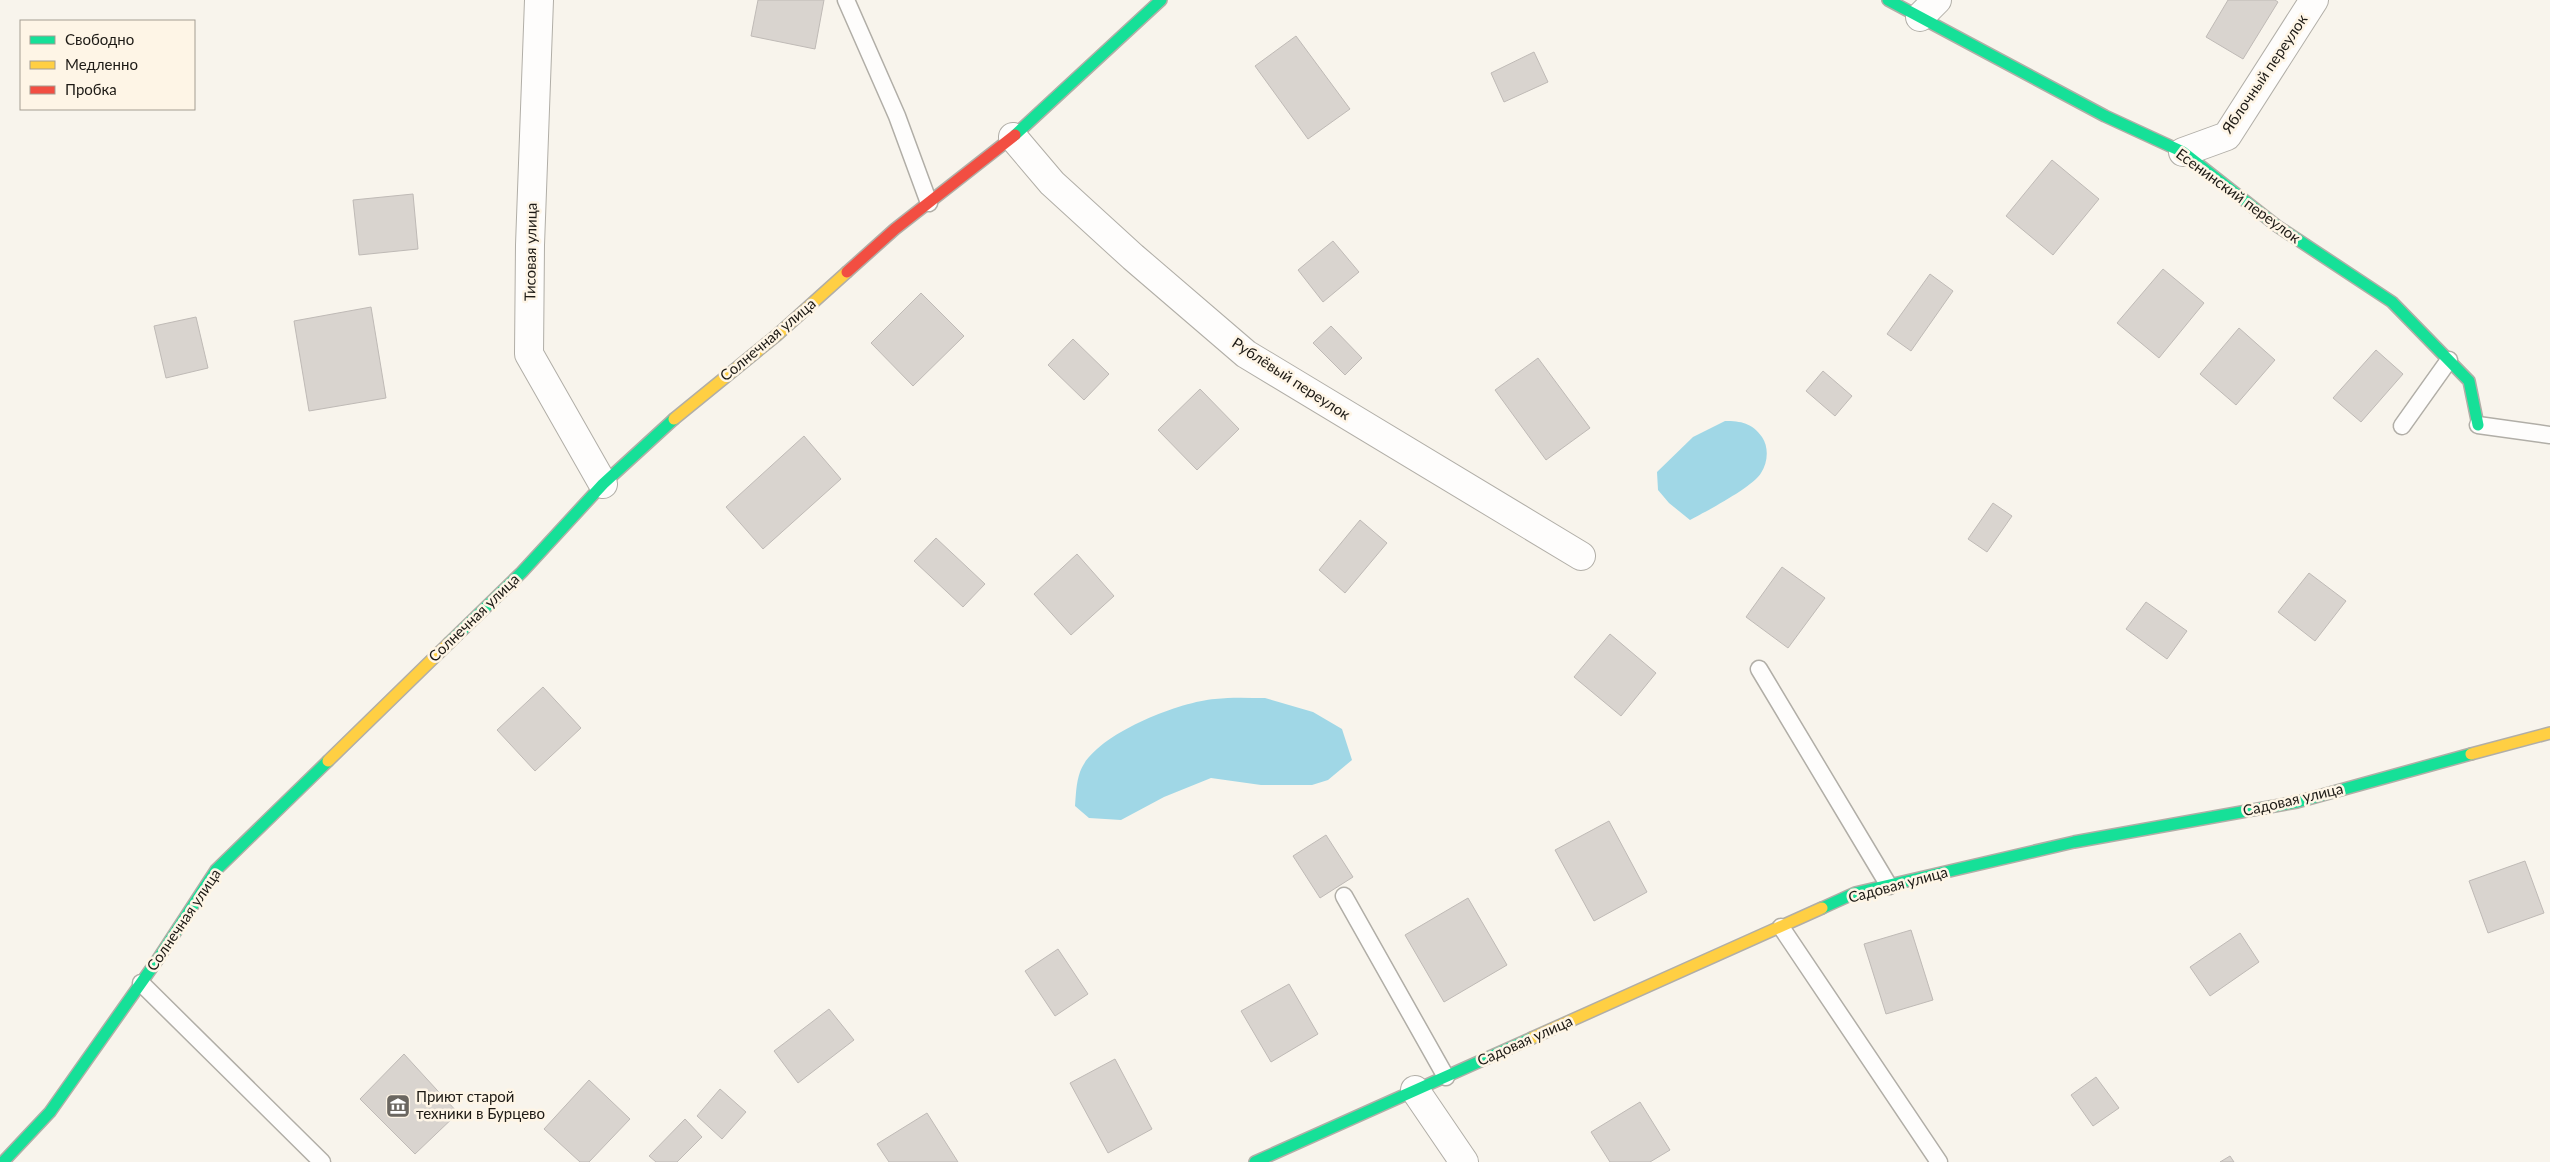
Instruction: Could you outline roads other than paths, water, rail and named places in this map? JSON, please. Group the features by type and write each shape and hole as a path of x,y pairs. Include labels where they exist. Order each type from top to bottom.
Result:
{"street":[{"name":"Тисовая улица","path":"538,0 530,244 529,354 603,484"},
{"name":"Солнечная улица","path":"3,1162 50,1112 141,982 216,870 522,572 603,484 660,431 777,335 895,229 1012,137 1161,0"},
{"name":"Есенинский переулок","path":"1888,0 1928,8 2105,116 2183,152 2276,226 2392,302 2469,380 2478,425"},
{"name":"Яблочный переулок","path":"2183,152 2227,136 2314,0"},
{"name":"Рублёвый переулок","path":"1012,137 1052,183 1133,257 1246,354 1581,556"},
{"name":"Садовая улица","path":"1256,1162 1855,893 2074,842 2297,802 2550,733"},
{"path":"1415,1090 1464,1162"}],"lane":[{"path":"846,0 896,116 928,203"},
{"path":"2402,426 2449,360"},
{"path":"2478,425 2550,435"},
{"path":"1759,669 1889,886"},
{"path":"1344,896 1446,1077"},
{"path":"1781,927 1939,1162"},
{"path":"141,982 322,1162"}],"water":[{"path":"1725,421 1746,424 1758,432 1766,445 1765,465 1761,473 1749,485 1690,520 1669,503 1658,490 1657,472 1693,437"},
{"path":"1228,698 1265,698 1313,712 1342,729 1352,760 1328,780 1312,785 1261,785 1211,778 1164,797 1121,820 1089,818 1075,806 1080,772 1088,758 1101,745 1119,733 1159,714 1199,701"}],"place":[{"name":"Приют старой техники в Бурцево","path":"398,1106"}]}
